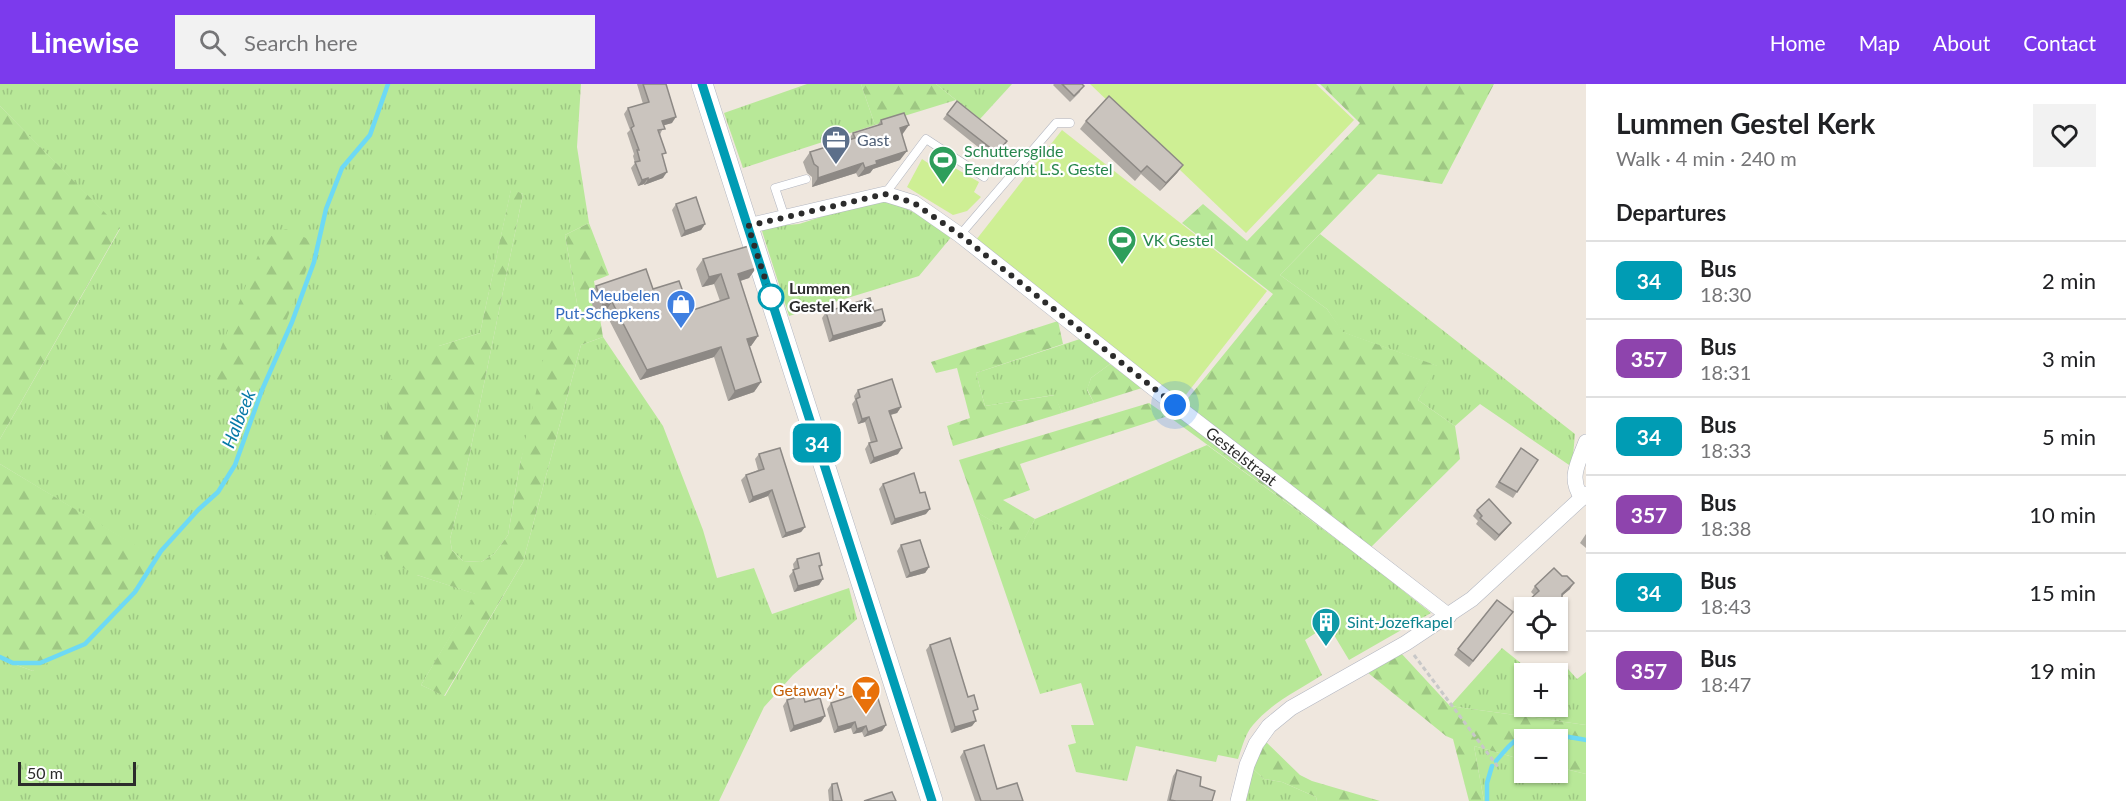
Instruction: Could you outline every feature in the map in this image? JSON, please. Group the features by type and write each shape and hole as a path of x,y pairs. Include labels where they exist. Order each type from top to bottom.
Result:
{"main road":[{"path":"702,84 932,801"}],"street":[{"path":"748,226 885,194"},
{"name":"Gestelstraat","path":"885,194 914,203 960,235 1157,391 1449,616"},
{"path":"1238,801 1247,765 1256,744 1269,726 1291,708 1406,644 1449,616 1472,599 1584,496 1575,488 1574,478 1586,442"}],"lane":[{"path":"960,235 1056,123 1070,123"},
{"path":"885,194 926,139 984,177"},
{"path":"785,218 775,188 806,179"}],"path":[{"path":"1406,644 1498,767"}],"green space":[{"path":"0,84 581,84 577,147 589,223 565,235 578,309 559,319 520,464 508,535 494,554 481,562 463,561 452,550 450,539 461,496 523,194 511,190 480,333 439,346 417,575 476,594 421,685 445,696 523,562 581,345 603,337 663,426 703,530 717,578 754,568 772,614 849,588 857,619 793,675 764,707 719,801 0,801 0,659 33,671 155,558 0,464 0,439 120,229 0,106"},
{"path":"807,84 861,84 875,125 743,168 724,113"},
{"path":"861,84 936,84 956,100 875,125"},
{"path":"936,84 1012,84 980,119"},
{"path":"1090,84 1316,84 1354,120 1246,233"},
{"path":"1320,84 1494,84 1442,184 1378,174 1280,275 1327,309 1343,332 1438,366 1418,400 1455,426 1460,459 1361,557 1168,416 1185,402 1273,294 1182,223 1203,204 1247,241 1360,123"},
{"path":"0,106 120,228 0,439"},
{"name":"VK Gestel","path":"1062,130 1267,291 1181,401 976,240"},
{"name":"Schuttersgilde Eendracht L.S. Gestel","path":"936,157 979,182 974,192 981,197 967,211 953,215 907,187 922,159 931,165"},
{"path":"511,189 523,194 461,496 450,539 452,550 463,561 481,562 494,554 508,535 520,464 548,338 559,319 578,309 565,235 589,223 609,275 594,281 603,337 581,345 523,562 444,696 421,685 475,594 417,575 386,559 373,535 390,380 439,346 480,333"},
{"path":"871,201 904,208 953,235 919,276 789,316 762,231 765,227 799,224"},
{"path":"286,229 317,243 254,402 210,375 261,248 274,233"},
{"path":"1320,234 1575,434 1572,467 1480,404 1455,426 1418,400 1437,366 1342,332 1327,309 1280,275"},
{"path":"1058,321 1063,344 976,373 985,406 1055,395 1062,413 953,446 947,426 970,418 957,368 936,373 931,362"},
{"path":"1080,339 1110,364 1091,378 1087,390 1094,403 1062,413 1054,395 985,406 976,373"},
{"path":"1110,364 1142,388 1094,403 1087,389 1091,378"},
{"path":"1149,403 1168,416 1020,464 1030,490 1003,500 1035,519 1024,540 978,513 959,460"},
{"path":"1207,445 1361,557 1431,613 1349,660 1328,625 1305,640 1322,675 1277,703 1260,717 1248,733 1238,759 1218,755 1216,762 1136,746 1127,781 1076,772 1068,745 1076,743 1071,725 1094,725 1081,683 1040,694 978,513 1024,539 1035,519"},
{"path":"0,464 155,557 135,588 78,646 33,671 0,659"},
{"path":"1502,648 1521,663 1514,663 1514,715 1450,706"},
{"path":"1400,652 1450,706 1514,715 1514,717 1586,725 1586,774 1568,770 1568,729 1514,729 1514,757 1474,746 1484,801 1469,801 1453,739 1446,736 1367,672"},
{"path":"1568,669 1577,679 1586,672 1586,725 1529,717 1568,717"},
{"path":"1264,740 1300,775 1312,781 1380,801 1317,801 1316,797 1282,782 1264,779 1251,767"},
{"path":"1474,746 1514,757 1514,783 1568,783 1568,770 1586,774 1586,801 1484,801"},
{"path":"1251,767 1264,779 1282,782 1316,797 1317,801 1244,801"}],"building":[{"path":"643,84 666,84 676,117 662,121 665,129 658,130 666,153 662,154 667,172 648,180 648,178 642,180 635,162 640,161 637,150 639,150 631,128 634,126 628,108 649,102"},
{"path":"1062,84 1082,84 1084,86 1074,96"},
{"name":"VK Gestel","path":"1109,96 1183,165 1166,183 1147,166 1141,172 1086,121"},
{"path":"957,101 1007,141 997,153 947,114"},
{"path":"904,113 909,125 900,128 907,151 876,161 877,164 865,168 863,163 818,178 818,167 814,164 810,152 855,138 853,133 882,124 881,120"},
{"path":"696,197 705,224 685,231 676,204"},
{"name":"Meubelen Put-Schepkens","path":"749,246 756,268 738,274 758,336 747,339 761,382 735,391 721,347 647,370 612,302 603,305 596,286 646,269 653,289 679,281 690,311 729,298 721,274 709,277 703,259"},
{"path":"870,298 874,311 882,309 885,321 833,336 826,312"},
{"path":"892,379 901,407 889,411 902,448 874,458 869,443 877,441 869,417 862,419 856,399 860,397 858,390"},
{"path":"780,448 805,527 786,533 772,490 753,497 746,475 764,469 759,454"},
{"path":"1521,448 1538,460 1517,492 1499,482"},
{"path":"914,473 920,493 925,492 930,509 895,519 883,484"},
{"path":"1489,499 1511,523 1499,535 1480,518 1482,516 1477,510"},
{"path":"920,540 929,567 910,573 901,545"},
{"path":"819,553 822,565 819,566 823,579 798,586 793,570 799,568 797,559"},
{"path":"1554,568 1574,583 1562,594 1562,597 1532,597 1539,591 1535,586"},
{"path":"1497,600 1513,612 1473,661 1458,649"},
{"path":"950,638 968,697 974,695 978,709 973,711 976,721 955,727 930,645"},
{"path":"876,692 886,725 868,732 866,726 857,729 855,722 838,727 831,703 859,694 860,697"},
{"path":"803,695 805,702 820,698 825,716 794,726 787,700"},
{"path":"984,745 997,789 1017,783 1023,801 981,801 964,751"},
{"path":"1177,770 1201,777 1200,786 1215,791 1212,801 1170,800"},
{"path":"837,783 842,801 833,801 832,784"},
{"path":"892,792 896,801 864,801"}],"waterway":[{"name":"Halbeek","path":"0,657 13,663 40,663 85,644 135,592 161,551 198,510 218,492 235,465 262,390 292,322 314,262 326,209 342,168 370,135 388,84"},
{"path":"1496,761 1512,743 1524,736 1547,734 1586,740"},
{"path":"1487,801 1487,783 1492,766"}],"bus line":[{"name":"34","path":"702,84 932,801"}],"place":[{"name":"Gast","path":"836,166"},
{"name":"Schuttersgilde Eendracht L.S. Gestel","path":"943,186"},
{"name":"VK Gestel","path":"1122,266"},
{"name":"Lummen Gestel Kerk","path":"771,297"},
{"name":"Meubelen Put-Schepkens","path":"681,330"},
{"name":"Sint-Jozefkapel","path":"1326,648"},
{"name":"Getaway's","path":"866,716"}],"route":[{"path":"771,297 748,226 885,194 914,203 960,235 1175,405"}]}
